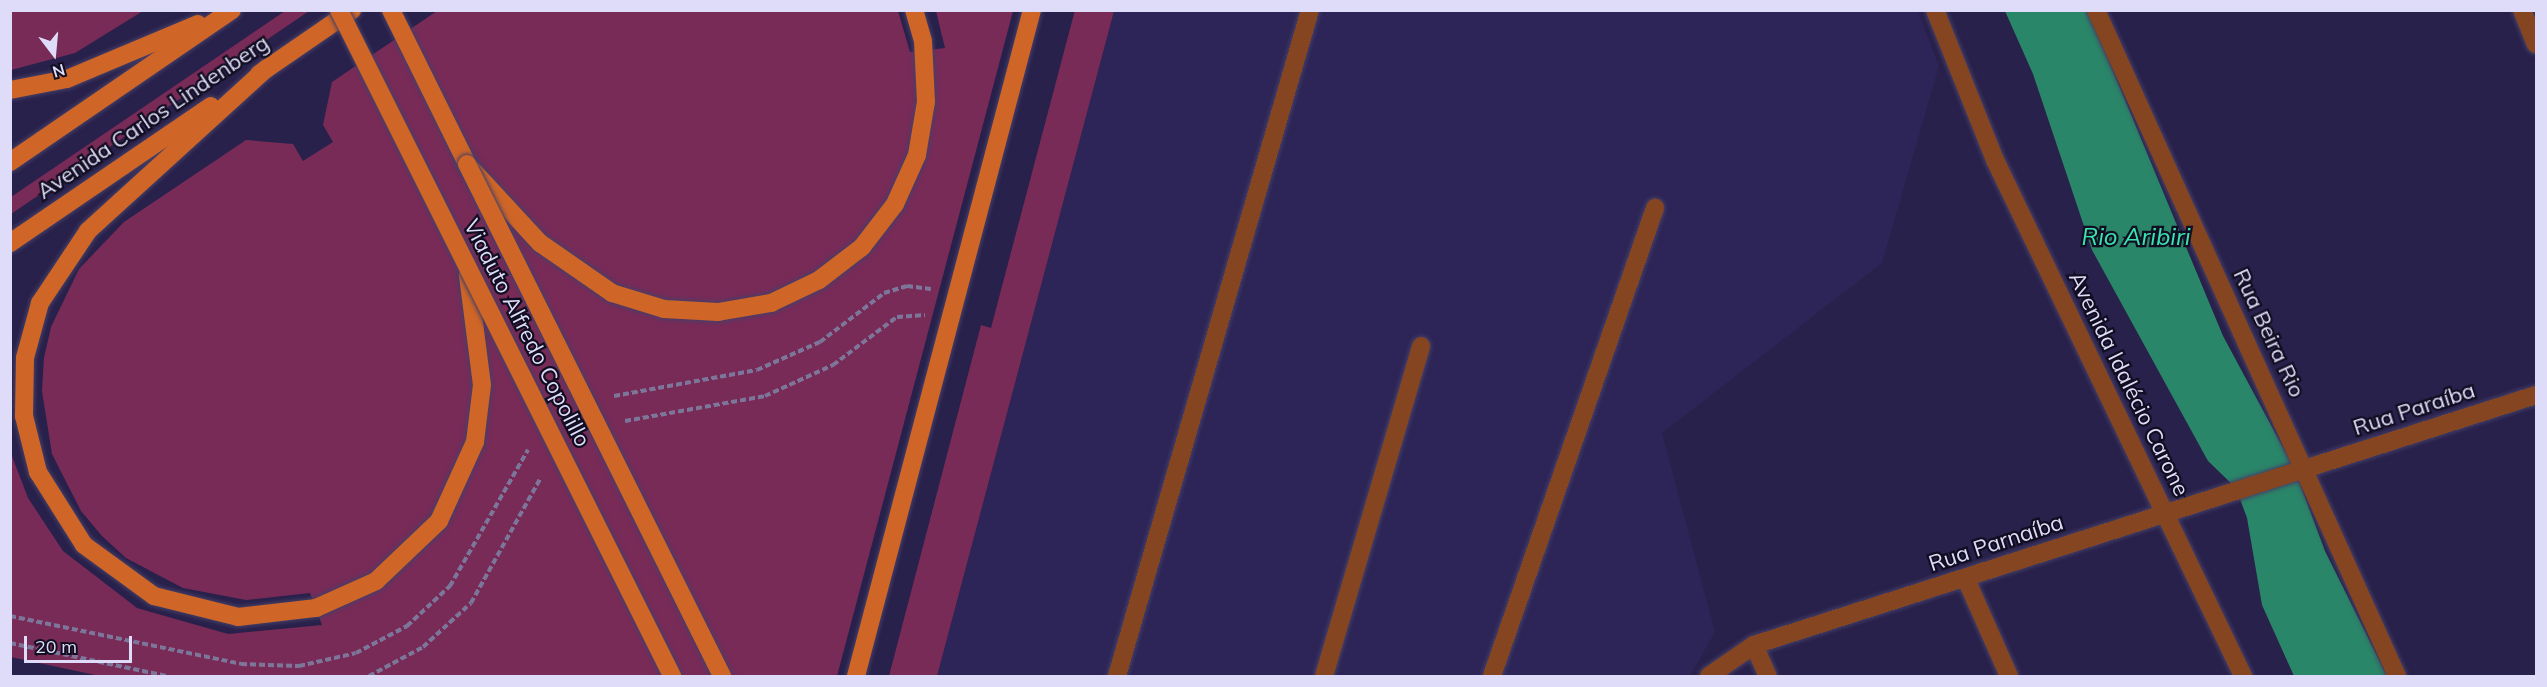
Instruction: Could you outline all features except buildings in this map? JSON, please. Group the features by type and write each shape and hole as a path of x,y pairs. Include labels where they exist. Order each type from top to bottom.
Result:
{"main road":[{"path":"10,90 67,79 231,10"},
{"name":"Avenida Carlos Lindenberg","path":"10,162 231,10"},
{"name":"Viaduto Alfredo Copolillo","path":"339,10 672,676"},
{"name":"Avenida Carlos Lindenberg","path":"10,243 352,10"},
{"name":"Viaduto Alfredo Copolillo","path":"391,10 722,676"},
{"path":"467,164 540,243 612,293 691,312 771,303 842,265 895,204 924,129 924,51 914,10"},
{"path":"856,676 1032,10"},
{"path":"267,68 69,253 31,330 24,416 38,472 66,523 129,582 209,614 267,617 316,608 359,590 407,557 439,521 466,470 482,385 465,262"}],"street":[{"path":"1117,676 1310,10"},
{"name":"Avenida Idalécio Carone","path":"1935,10 1995,160 2243,676"},
{"name":"Rua Beira Rio","path":"2096,10 2301,470 2397,676"},
{"path":"2523,10 2536,44"},
{"path":"1492,676 1655,208"},
{"path":"1324,676 1421,346"},
{"name":"Rua Paraíba","path":"2301,470 2536,395"},
{"name":"Rua Parnaíba","path":"1709,676 1754,645 2301,470"},
{"path":"1966,579 2009,676"},
{"path":"1754,645 1768,676"}],"path":[{"path":"601,400 757,370 820,342 896,288 957,294"},
{"path":"10,616 250,665 299,666 356,653 407,626 450,586 530,447"},
{"path":"10,644 167,676"}],"shaded area":[{"path":"11,10 143,11 75,53 11,70"},
{"path":"1075,10 1114,11 937,676 889,676 981,325 991,328"},
{"path":"285,11 309,11 11,214 11,197"},
{"path":"437,11 898,11 910,52 945,48 936,11 1013,11 837,676 100,676 11,657 10,451 28,498 63,551 137,608 228,634 322,625 310,593 246,600 183,588 126,558 102,536 81,511 52,454 42,391 44,358 51,327 79,269 124,222 246,140 293,144 303,161 333,142 323,125 332,82"},
{"path":"1114,11 1918,11 1939,66 1882,263 1662,433 1715,632 1690,676 937,676"}],"water":[{"name":"Rio Aribiri","path":"2005,11 2088,11 2223,336 2294,468 2325,551 2387,676 2294,676 2262,605 2247,518 2236,488 2208,461 2092,250 2033,74"}]}
